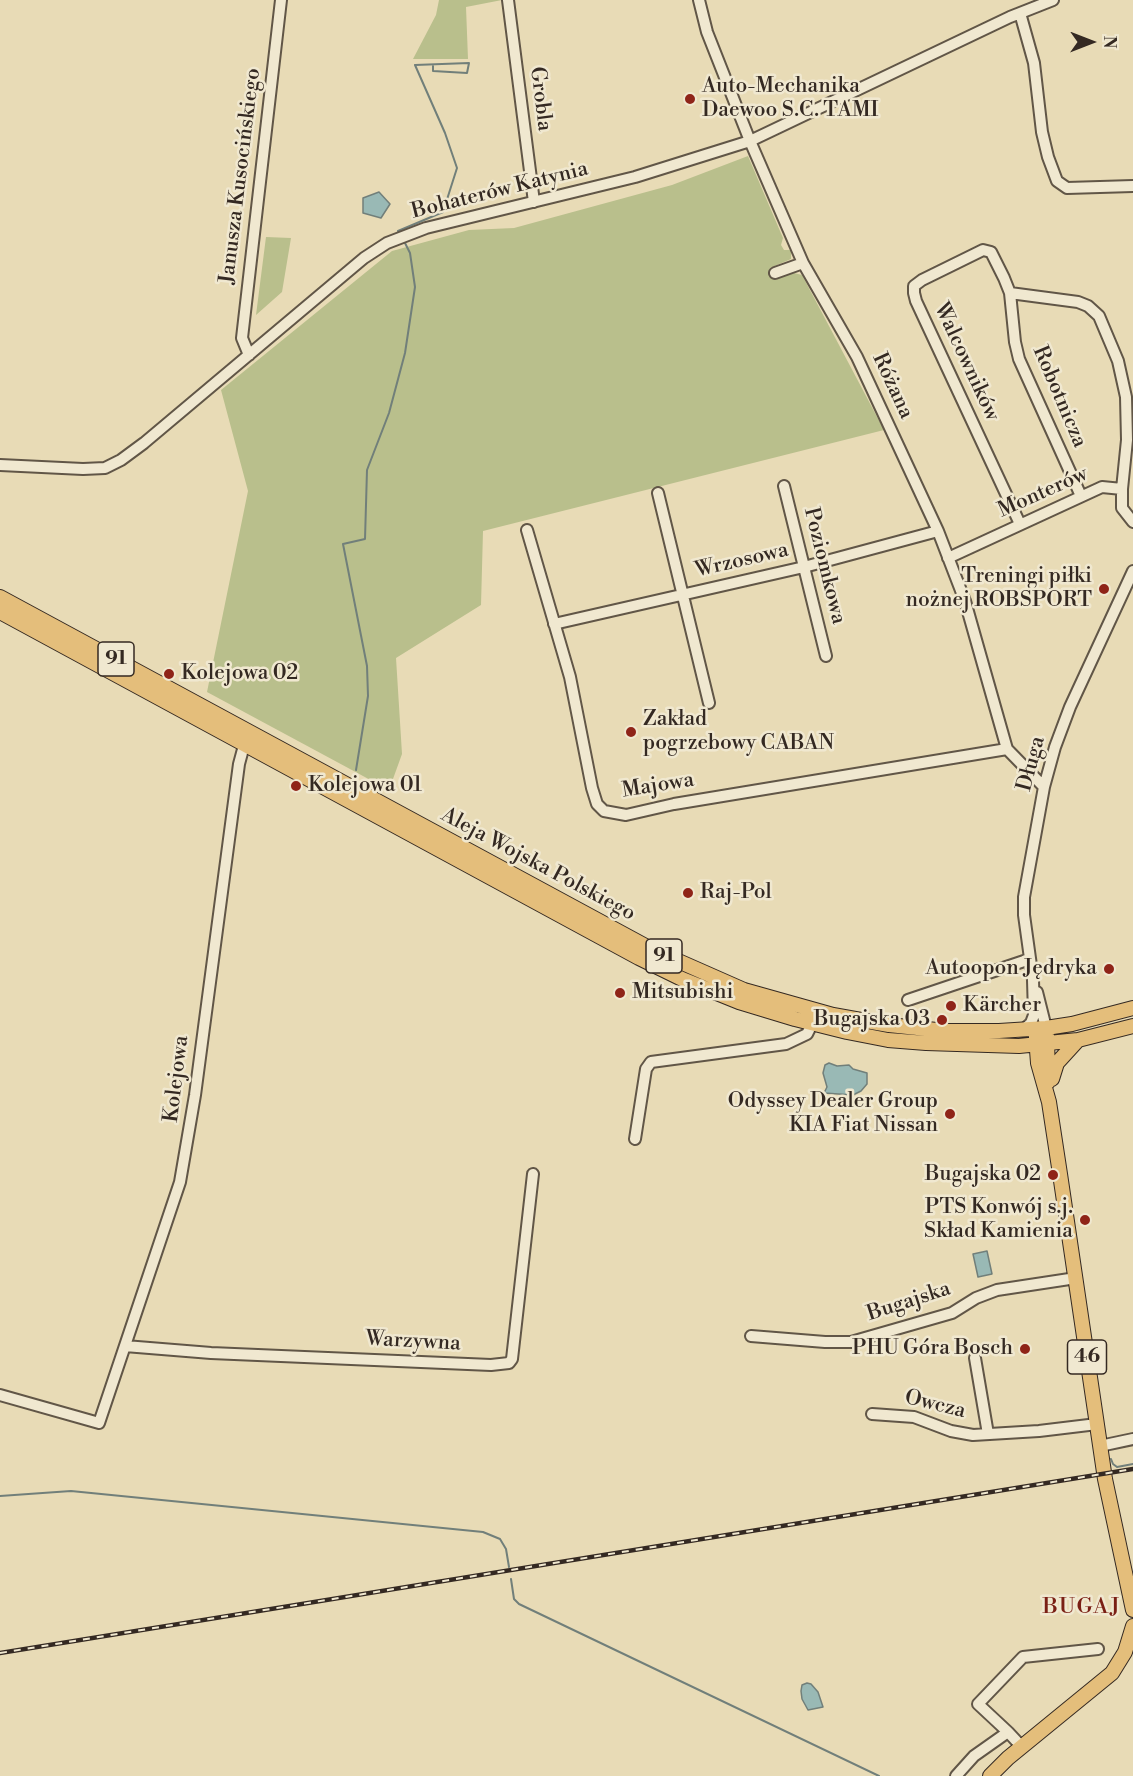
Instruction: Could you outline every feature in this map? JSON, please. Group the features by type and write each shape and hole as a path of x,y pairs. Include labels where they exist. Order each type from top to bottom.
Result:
{"main road":[{"name":"Aleja Wojska Polskiego","path":"0,597 651,950 725,982 807,1009 889,1025 954,1031 1035,1029 1072,1024 1133,1008"},
{"name":"Aleja Wojska Polskiego","path":"0,612 639,958 682,979 739,1002 812,1024 856,1034 911,1042 968,1046 1042,1044 1078,1040 1133,1026"},
{"path":"1035,1029 1042,1044 1049,1102"},
{"name":"46","path":"1078,1040 1055,1066 1049,1102 1109,1503 1133,1610"},
{"path":"990,1776 1112,1673 1125,1652 1133,1626"}],"street":[{"name":"Janusza Kusocińskiego","path":"249,355 242,338 281,0"},
{"name":"Grobla","path":"508,0 534,202"},
{"name":"Różana","path":"699,0 707,33 750,141 803,263 857,357 938,531 965,601 1007,749 1044,787"},
{"name":"Bohaterów Katynia","path":"0,465 83,469 105,468 121,460 364,258 387,243 426,228 635,177 750,141 1020,13 1053,0"},
{"path":"1020,13 1034,63 1042,132 1057,181 1067,188 1133,186"},
{"name":"Robotnicza","path":"983,250 991,252 1010,293 1019,359 1081,496"},
{"name":"Walcowników","path":"983,250 922,280 914,286 914,293 1020,524"},
{"path":"775,273 803,263"},
{"path":"1010,293 1078,302 1088,306 1099,316 1118,361 1126,397 1127,440 1122,489"},
{"name":"Poziomkowa","path":"784,486 826,656"},
{"name":"Monterów","path":"948,558 1102,488 1122,489 1122,508 1133,522"},
{"path":"658,493 709,704"},
{"name":"Majowa","path":"526,530 570,677 592,788 597,804 604,812 626,815 674,804 1007,749"},
{"name":"Wrzosowa","path":"554,624 804,567 938,531"},
{"name":"Długa","path":"1035,1029 1031,1023 1034,1015 1033,980 1024,915 1024,897 1044,787 1055,747 1070,707 1133,571"},
{"name":"Kolejowa","path":"0,1395 99,1423 167,1224 182,1171 195,1095 238,764 249,730"},
{"path":"908,1000 1030,959"},
{"name":"Długa","path":"1033,980 1042,1007 1035,1029"},
{"path":"635,1139 646,1069 651,1062 786,1044 807,1034 812,1024"},
{"name":"Warzywna","path":"125,1346 211,1353 491,1365 509,1363 512,1359 533,1174"},
{"name":"Bugajska","path":"751,1336 851,1342 952,1313 976,1298 997,1290 1076,1278"},
{"name":"Owcza","path":"975,1358 988,1434"},
{"name":"Owcza","path":"872,1414 914,1417 959,1434 1039,1431 1096,1424"},
{"path":"1100,1446 1133,1439"},
{"path":"1022,1747 978,1704 1023,1657 1098,1649"},
{"path":"956,1776 974,1756 1008,1732"}],"green space":[{"path":"439,0 502,0 466,7 468,59 413,59 436,15"},
{"path":"748,156 783,238 781,245 784,250 791,250 791,259 770,268 770,274 773,279 794,273 802,275 884,430 483,531 481,605 396,658 402,754 389,790 207,692 248,491 221,390 392,251 469,230 514,228 672,185"},
{"path":"266,237 291,238 282,292 256,315"}],"water":[{"path":"379,192 390,204 381,218 363,213 363,198"},
{"path":"829,1063 837,1066 849,1065 853,1069 867,1073 867,1084 853,1095 824,1093 827,1087 823,1073 825,1065"},
{"path":"987,1251 992,1274 978,1277 973,1254"},
{"path":"807,1683 818,1692 823,1707 808,1710 802,1699 801,1691 802,1685"}],"waterway":[{"path":"399,234 398,231 443,212 457,168 445,133 415,65 469,63 467,73 433,71 433,66"},
{"path":"356,770 368,696 367,666 343,544 365,539 367,470 389,413 405,353 415,287 410,253 404,241"},
{"path":"1111,1459 1117,1467 1133,1464"},
{"path":"0,1496 71,1491 483,1532 500,1539 506,1549 509,1567"},
{"path":"511,1579 514,1599 519,1604 879,1776"}],"railway":[{"path":"0,1653 1133,1469"}],"place":[{"name":"Auto-Mechanika Daewoo S.C. TAMI","path":"690,99"},
{"name":"Treningi piłki nożnej ROBSPORT","path":"1104,589"},
{"name":"Kolejowa 02","path":"169,674"},
{"name":"Zakład pogrzebowy CABAN","path":"631,732"},
{"name":"Kolejowa 01","path":"296,786"},
{"name":"Raj-Pol","path":"688,893"},
{"name":"Autoopon Jędryka","path":"1109,969"},
{"name":"Mitsubishi","path":"620,993"},
{"name":"Kärcher","path":"951,1006"},
{"name":"Bugajska 03","path":"942,1020"},
{"name":"Odyssey Dealer Group KIA Fiat Nissan","path":"950,1114"},
{"name":"Bugajska 02","path":"1053,1175"},
{"name":"PTS Konwój s.j. Skład Kamienia","path":"1085,1220"},
{"name":"PHU Góra Bosch","path":"1025,1349"}],"district":[{"name":"BUGAJ","path":"1082,1608"}]}
